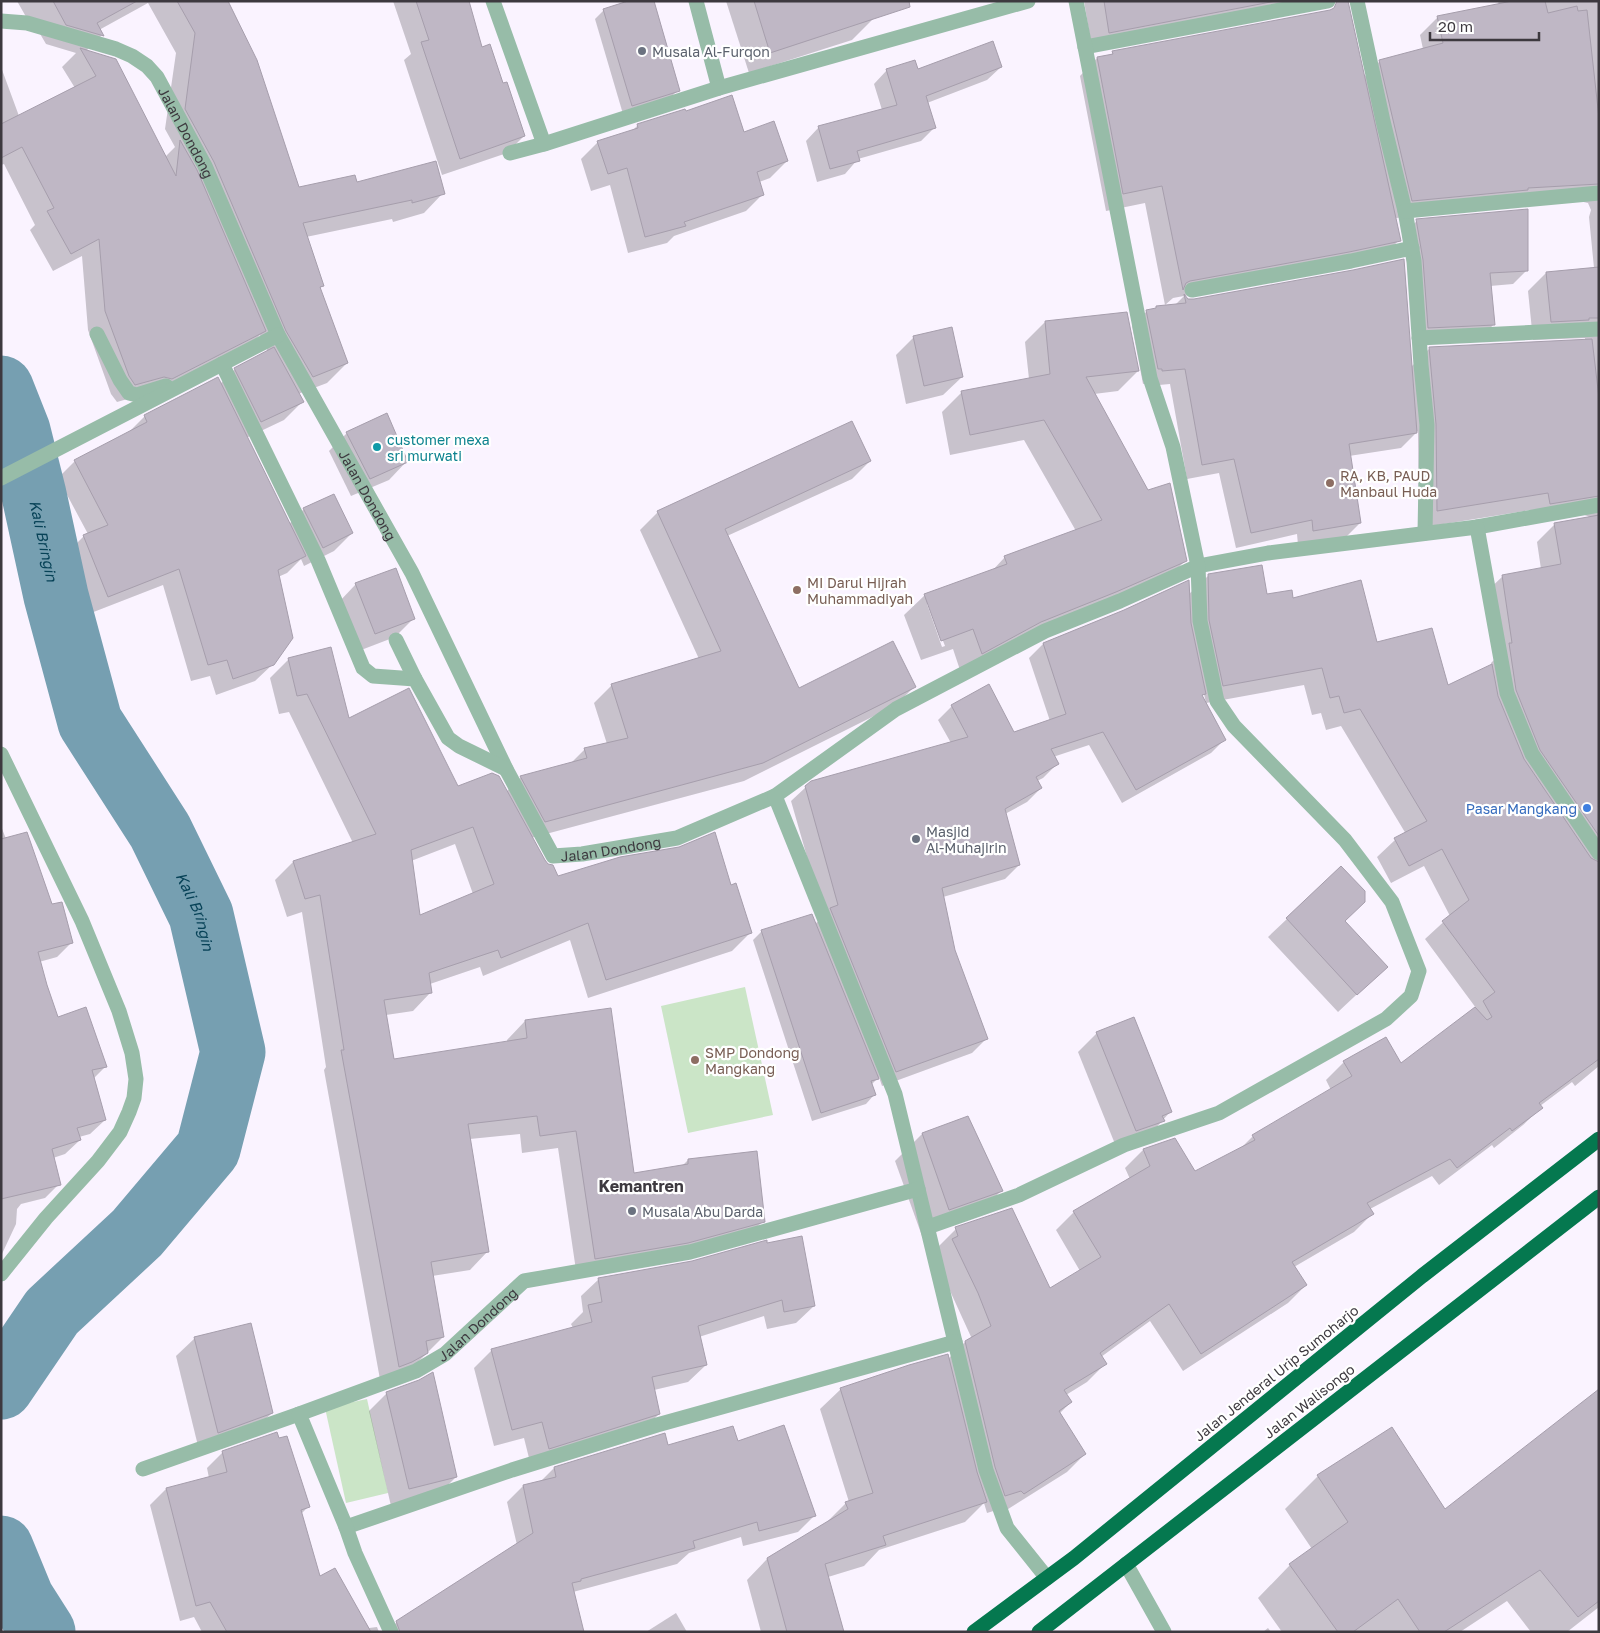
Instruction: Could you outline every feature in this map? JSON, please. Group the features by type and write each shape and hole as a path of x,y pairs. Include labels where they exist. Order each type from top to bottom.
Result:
{"highway":[{"name":"Jalan Jenderal Urip Sumoharjo","path":"974,1632 1074,1558 1422,1276 1599,1139"},
{"name":"Jalan Walisongo","path":"1039,1632 1599,1197"}],"street":[{"path":"493,1 544,144"},
{"path":"696,1 719,88"},
{"path":"510,153 544,144 719,88 1028,1"},
{"path":"928,1227 1019,1195 1124,1145 1219,1113 1386,1020 1411,996 1419,971 1392,902 1345,840 1234,726 1218,701 1200,621 1198,566 1173,447 1150,378 1076,1"},
{"path":"1085,47 1328,1"},
{"path":"1357,1 1412,248 1427,425 1425,533"},
{"name":"Jalan Dondong","path":"1,21 27,23 116,49 132,56 157,77 205,166 278,335 412,572 506,769 553,856 582,854 677,838 775,796"},
{"path":"1405,211 1599,193"},
{"path":"1192,290 1412,248"},
{"path":"1419,338 1599,329"},
{"path":"96,334 120,380 129,393 137,395 164,386 175,389"},
{"path":"1,478 278,335"},
{"path":"222,364 318,560 363,668 374,676 415,679"},
{"path":"1047,1578 1007,1528 986,1470 895,1094 775,796 896,709 1045,631 1120,601 1198,566 1268,553 1477,527 1599,506"},
{"path":"1477,527 1507,693 1532,754 1599,853"},
{"path":"396,640 448,738 459,746 506,769"},
{"path":"1,754 82,921 119,1011 132,1053 136,1078 134,1098 120,1132 98,1161 46,1218 1,1274"},
{"name":"Jalan Dondong","path":"143,1469 416,1371 445,1354 524,1281 690,1252 918,1188"},
{"path":"346,1527 512,1470 657,1425 955,1342"},
{"path":"299,1414 355,1553 391,1632"},
{"path":"1126,1564 1164,1632"}],"green space":[{"path":"745,987 773,1115 688,1133 661,1006"},
{"path":"367,1399 388,1493 346,1503 325,1408"}],"building":[{"path":"53,1 137,1 97,23 104,36 66,25"},
{"path":"177,1 228,1 257,60 299,187 355,175 357,182 436,161 445,194 412,203 412,200 303,223 324,286 320,287 348,363 313,377 286,331 214,162 185,109 195,33"},
{"path":"416,1 469,1 482,47 490,44 503,83 507,82 525,136 460,159 421,42 429,40"},
{"name":"Musala Al-Furqon","path":"628,1 654,1 680,91 632,106 603,9"},
{"path":"754,1 909,1 910,7 770,53"},
{"path":"1104,1 1276,1 1109,33"},
{"path":"1337,1 1348,1 1401,241 1190,281 1186,283 1183,290 1162,186 1123,194 1097,57 1113,54 1112,51 1330,10 1334,8"},
{"path":"1512,1 1545,1 1548,13 1577,6 1578,11 1587,10 1599,118 1599,184 1528,188 1528,190 1412,201 1379,60 1443,43 1437,16"},
{"path":"993,41 1002,67 926,96 936,128 857,151 860,161 830,169 818,126 897,105 886,69 915,60 918,69"},
{"path":"80,48 116,59 176,176 180,140 197,170 266,331 172,379 164,377 135,385 129,376 105,311 99,239 71,254 47,211 54,208 22,147 1,158 1,124 96,76"},
{"path":"732,95 744,132 774,121 788,161 757,172 764,195 684,222 686,226 645,237 627,168 608,174 597,141 638,128 637,124 685,109 686,111"},
{"path":"1528,209 1528,271 1490,273 1495,325 1428,328 1423,260 1416,219"},
{"path":"1404,259 1417,433 1349,444 1361,523 1313,531 1312,520 1251,533 1234,459 1202,465 1185,369 1162,371 1162,369 1158,369 1146,310 1156,308 1156,306 1186,303 1184,294 1188,299 1194,299"},
{"path":"1599,267 1599,318 1551,322 1546,272"},
{"path":"1127,312 1139,371 1086,377 1148,490 1170,483 1187,561 1041,622 982,654 973,629 941,641 924,594 1007,564 1004,556 1102,520 1044,420 970,435 961,391 1050,374 1045,321"},
{"path":"952,327 963,377 924,386 913,336"},
{"path":"1592,339 1599,398 1599,496 1550,504 1548,493 1437,511 1436,424 1429,347"},
{"path":"274,347 304,402 261,422 234,368"},
{"path":"218,377 306,556 278,570 293,638 274,665 233,679 227,660 208,665 179,569 108,597 83,535 108,525 74,460 147,422 144,415"},
{"name":"customer mexa sri murwati","path":"387,413 408,462 370,479 346,432"},
{"path":"852,421 871,461 725,529 799,688 893,641 916,687 763,763 545,822 520,776 587,758 584,748 628,738 611,684 721,651 657,511"},
{"path":"334,494 353,533 323,548 303,508"},
{"path":"1599,515 1599,836 1540,750 1516,690 1509,643 1512,643 1502,575 1561,564 1554,523"},
{"path":"1262,565 1267,594 1292,590 1293,598 1361,580 1377,642 1432,628 1448,685 1492,664 1498,696 1524,759 1591,858 1599,862 1599,1059 1539,1103 1543,1108 1512,1131 1510,1128 1457,1168 1450,1159 1367,1203 1374,1214 1292,1262 1307,1285 1201,1354 1169,1304 1100,1353 1107,1364 1064,1390 1072,1402 1059,1411 1086,1454 1024,1494 1021,1491 1005,1496 995,1467 965,1341 991,1326 978,1293 952,1239 958,1236 955,1227 1012,1208 1050,1288 1101,1257 1073,1211 1150,1166 1143,1149 1175,1138 1195,1171 1255,1140 1252,1135 1352,1076 1343,1061 1386,1037 1401,1063 1475,1007 1487,1020 1492,1017 1483,1001 1495,992 1442,921 1469,900 1442,849 1409,866 1394,838 1427,821 1360,709 1344,713 1339,696 1330,698 1322,668 1223,686 1209,620 1208,574"},
{"path":"396,568 415,619 375,634 355,583"},
{"path":"1189,580 1191,623 1206,694 1202,695 1226,740 1136,790 1103,732 1051,749 1059,764 1036,777 1042,788 1005,809 1020,865 942,888 955,950 988,1039 896,1072 830,908 838,905 805,786 811,781 968,737 951,705 989,684 1014,732 1066,714 1043,643 1124,610"},
{"path":"331,647 349,718 409,688 458,786 492,773 499,776 545,860 548,864 553,865 558,876 620,857 679,847 715,832 731,885 736,883 752,933 606,980 588,923 501,958 498,950 429,973 432,993 384,1000 394,1059 527,1038 525,1020 611,1008 634,1173 688,1164 688,1159 757,1151 765,1222 688,1243 595,1259 576,1131 540,1136 537,1116 468,1124 489,1252 431,1262 444,1337 426,1341 428,1353 399,1367 341,1050 344,1050 320,895 305,899 293,861 376,834 307,694 297,696 288,658","holes":["473,827 494,884 420,915 411,850"]},
{"path":"27,832 52,904 62,902 73,943 38,952 47,985 58,1017 86,1007 107,1067 92,1070 106,1120 77,1128 81,1140 52,1149 61,1185 1,1199 1,839"},
{"path":"1341,866 1365,891 1365,902 1345,921 1388,967 1357,995 1286,918"},
{"path":"812,914 879,1079 871,1081 876,1095 821,1113 761,930"},
{"path":"1134,1017 1172,1112 1162,1116 1165,1121 1136,1131 1096,1032"},
{"path":"968,1116 1003,1191 949,1210 922,1133"},
{"path":"802,1236 815,1306 784,1312 782,1300 698,1326 707,1365 652,1377 660,1414 549,1449 542,1422 512,1430 491,1349 592,1322 588,1305 602,1302 598,1278 692,1261 767,1240 767,1243"},
{"path":"251,1323 273,1413 218,1433 194,1337"},
{"path":"948,1354 977,1472 987,1502 883,1536 886,1545 825,1564 844,1632 787,1632 767,1558 848,1509 845,1502 873,1493 840,1388"},
{"path":"433,1372 457,1477 409,1489 386,1392 419,1380"},
{"path":"1599,1389 1599,1601 1578,1617 1540,1570 1444,1632 1420,1632 1398,1599 1353,1632 1338,1632 1289,1564 1348,1522 1317,1475 1392,1427 1445,1509"},
{"path":"784,1425 816,1516 759,1531 757,1522 693,1541 695,1548 572,1583 584,1632 400,1632 396,1621 533,1533 523,1485 556,1477 554,1467 665,1433 668,1445 733,1426 738,1441"},
{"path":"277,1432 279,1438 287,1436 310,1507 301,1510 320,1576 335,1568 371,1632 227,1632 210,1602 196,1606 166,1488 227,1472 222,1451"}],"waterway":[{"name":"Kali Bringin","path":"1,388 18,431 56,596 90,722 160,831 201,915 233,1052 208,1149 137,1233 52,1312 1,1387"},
{"name":"Kali Bringin","path":"1,1548 22,1599 43,1632"}],"place":[{"name":"Musala Al-Furqon","path":"642,51"},
{"name":"customer mexa sri murwati","path":"377,447"},
{"name":"RA, KB, PAUD Manbaul Huda","path":"1330,483"},
{"name":"MI Darul Hijrah Muhammadiyah","path":"797,590"},
{"name":"Pasar Mangkang","path":"1587,808"},
{"name":"Masjid Al-Muhajirin","path":"916,839"},
{"name":"SMP Dondong Mangkang","path":"695,1060"},
{"name":"Musala Abu Darda","path":"632,1211"}],"district":[{"name":"Kemantren","path":"641,1186"}]}
